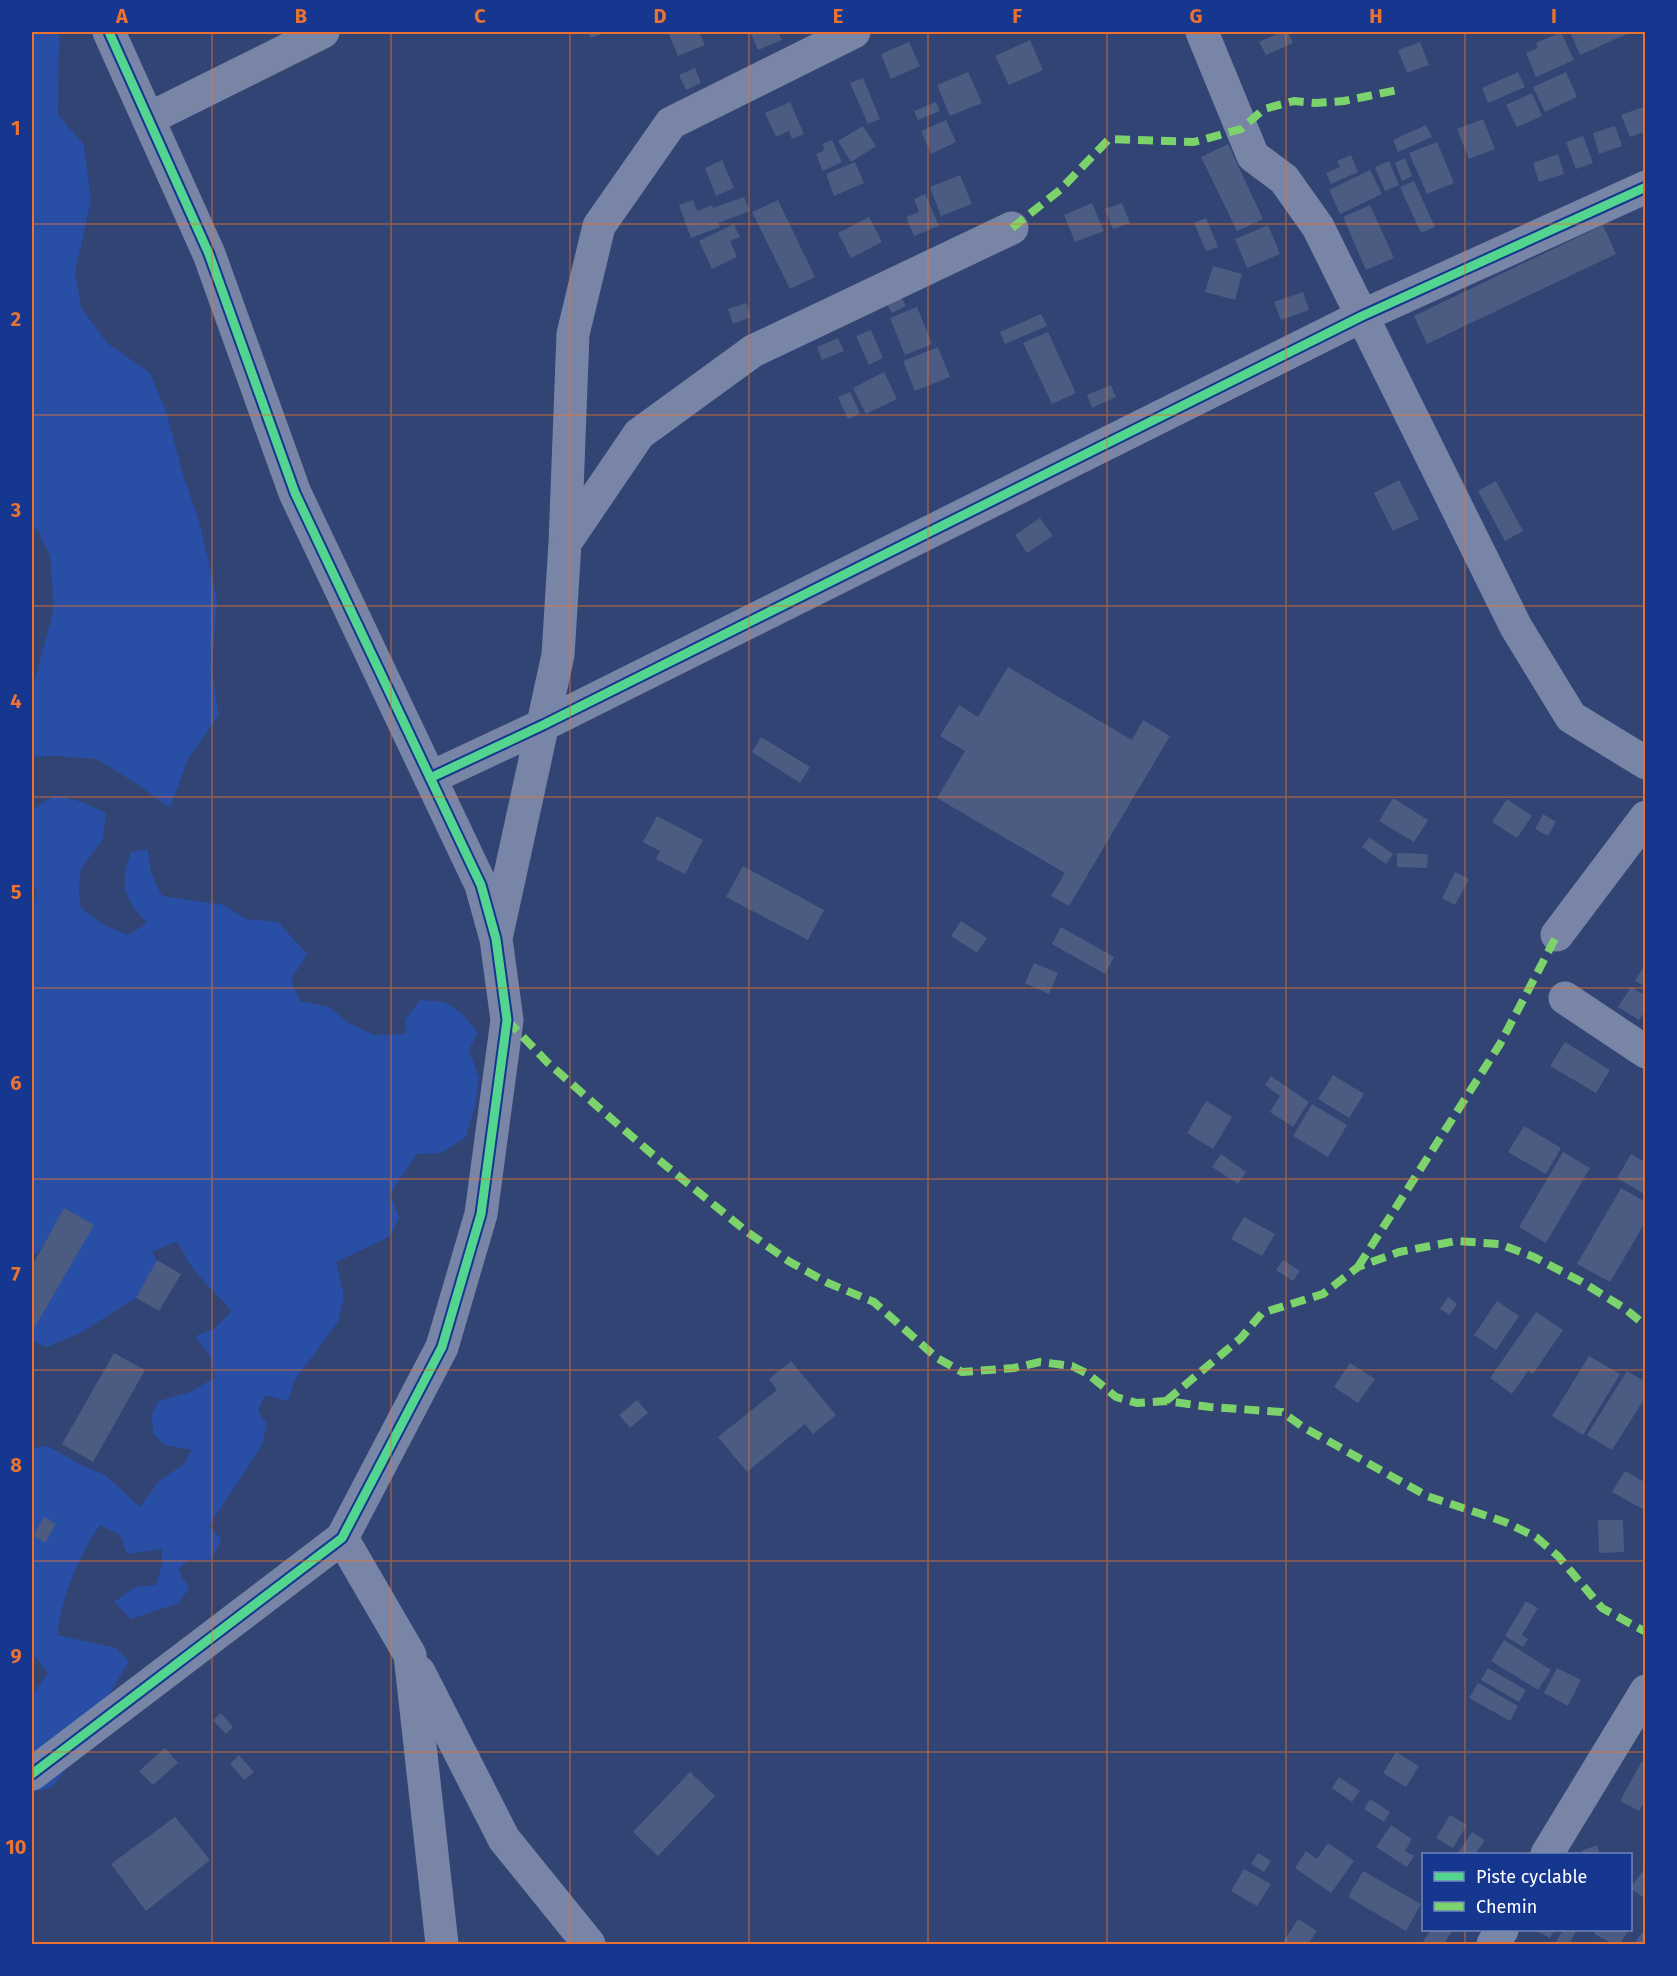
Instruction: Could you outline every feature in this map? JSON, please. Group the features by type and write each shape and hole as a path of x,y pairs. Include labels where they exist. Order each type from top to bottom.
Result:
{"street":[{"path":"32,1774 342,1538 442,1347 481,1214 507,1020 496,939 481,885 295,493 208,254 109,32"},
{"path":"148,119 322,32"},
{"path":"496,939 558,655 573,334 599,226 671,123 854,32"},
{"path":"1202,32 1253,156 1284,179 1318,227 1516,627 1571,717 1646,763"},
{"path":"430,778 543,724 1362,315 1646,187"},
{"path":"565,543 639,434 753,351 1012,228"},
{"path":"1557,935 1646,818"},
{"path":"1565,998 1646,1052"},
{"path":"342,1538 410,1655 504,1839 589,1944"},
{"path":"410,1655 442,1944"},
{"path":"1548,1853 1646,1691"},
{"path":"1493,1944 1501,1931"}],"shaded area":[{"path":"32,32 59,32 58,115 84,145 91,200 75,273 81,307 106,342 150,373 166,411 181,468 199,521 217,599 212,672 219,715 188,759 170,808 97,759 32,757 32,690 54,608 50,556 37,529 32,529"},
{"path":"55,795 82,802 106,813 103,839 81,869 79,890 81,908 104,925 128,935 147,923 129,899 125,874 131,852 148,849 151,873 162,896 224,905 246,919 278,922 307,954 291,980 300,1001 329,1007 349,1023 374,1035 405,1034 406,1019 420,1000 445,1002 462,1014 478,1033 469,1050 479,1078 475,1105 466,1137 441,1153 417,1154 390,1194 399,1218 389,1237 336,1262 344,1297 338,1322 294,1381 288,1401 265,1395 258,1411 267,1424 262,1445 209,1526 221,1539 211,1561 188,1560 178,1570 189,1588 179,1603 131,1619 114,1602 135,1587 156,1585 162,1565 162,1549 127,1554 120,1535 100,1525 78,1564 67,1592 57,1635 116,1648 129,1661 109,1695 83,1754 65,1770 52,1787 38,1791 32,1785 32,1695 48,1673 32,1656 32,1448 48,1446 81,1465 105,1475 140,1507 159,1481 184,1464 192,1450 165,1445 153,1434 152,1415 158,1401 191,1392 215,1377 210,1356 195,1336 214,1329 232,1311 189,1263 177,1241 152,1252 157,1260 136,1298 80,1333 47,1347 32,1341 32,1332 93,1225 64,1209 38,1254 32,1253 32,908 37,891 32,886 32,810"}],"building":[{"path":"588,32 606,32 591,38"},
{"path":"668,32 699,32 705,45 678,56"},
{"path":"750,32 778,32 782,40 758,50"},
{"path":"1281,32 1288,32 1293,43 1266,55 1259,42"},
{"path":"1561,32 1574,60 1536,77 1526,53 1538,48 1536,43"},
{"path":"1570,32 1626,32 1627,34 1580,55"},
{"path":"1030,40 1043,70 1009,85 995,56"},
{"path":"909,42 920,66 891,79 881,54"},
{"path":"1420,42 1429,65 1407,73 1398,50"},
{"path":"695,68 701,83 686,90 679,75"},
{"path":"968,72 982,103 950,116 937,85"},
{"path":"1518,72 1525,87 1488,103 1482,88"},
{"path":"1566,72 1577,97 1545,112 1533,87"},
{"path":"863,78 880,119 868,124 850,83"},
{"path":"1532,93 1542,116 1517,127 1506,105"},
{"path":"790,102 804,134 792,139 789,131 776,137 765,113"},
{"path":"936,102 940,111 918,120 914,111"},
{"path":"1643,107 1646,113 1646,131 1630,137 1621,115"},
{"path":"1483,119 1495,149 1469,159 1457,129"},
{"path":"946,120 956,142 931,154 921,131"},
{"path":"1426,125 1432,137 1398,152 1393,140"},
{"path":"863,126 876,146 851,162 838,141"},
{"path":"1615,126 1622,146 1599,154 1593,133"},
{"path":"1583,136 1593,163 1576,169 1566,142"},
{"path":"832,140 842,162 823,171 816,154 825,150 822,144"},
{"path":"1437,142 1454,183 1427,194 1409,153"},
{"path":"1228,144 1263,219 1237,231 1201,157"},
{"path":"1558,154 1564,174 1539,182 1533,163"},
{"path":"1351,155 1358,172 1331,184 1326,173 1340,167 1337,161"},
{"path":"1405,158 1412,176 1402,181 1395,163"},
{"path":"722,160 734,188 716,196 705,168"},
{"path":"1389,161 1399,185 1385,191 1375,167"},
{"path":"855,162 864,183 834,196 826,174"},
{"path":"1370,170 1382,194 1340,214 1329,190"},
{"path":"960,175 972,204 941,216 930,187"},
{"path":"1414,181 1435,227 1421,233 1400,187"},
{"path":"925,194 939,226 914,236 906,217 919,212 914,199"},
{"path":"744,197 750,211 718,223 720,227 691,238 679,205 693,200 697,211"},
{"path":"778,200 815,277 790,289 752,212"},
{"path":"1092,203 1104,231 1075,242 1064,215"},
{"path":"1122,203 1130,223 1113,229 1105,209"},
{"path":"1370,205 1394,258 1366,270 1343,217"},
{"path":"869,217 882,242 851,258 838,233"},
{"path":"1206,218 1218,247 1206,251 1194,223"},
{"path":"734,224 740,237 730,241 737,257 712,269 699,241"},
{"path":"1268,225 1280,254 1247,268 1235,239"},
{"path":"1603,225 1616,254 1427,344 1414,316"},
{"path":"1213,266 1242,274 1235,300 1205,292"},
{"path":"1303,292 1309,310 1281,320 1274,302"},
{"path":"901,297 906,306 892,313 887,304"},
{"path":"746,303 751,317 733,324 728,309"},
{"path":"917,307 932,344 905,355 890,318"},
{"path":"1041,314 1047,326 1005,344 1000,332"},
{"path":"871,330 883,358 869,365 856,336"},
{"path":"1048,332 1076,393 1052,404 1023,343"},
{"path":"838,338 844,351 822,360 817,347"},
{"path":"938,347 950,377 915,391 903,361"},
{"path":"884,372 897,399 866,414 853,388"},
{"path":"1111,385 1116,397 1092,408 1087,395"},
{"path":"850,392 860,413 848,419 838,397"},
{"path":"1399,480 1419,519 1393,531 1374,493"},
{"path":"1496,481 1523,531 1505,541 1478,491"},
{"path":"1040,518 1053,536 1027,553 1015,535"},
{"path":"1008,667 1132,740 1143,720 1170,736 1069,906 1051,896 1065,873 937,798 965,751 940,736 959,705 978,717"},
{"path":"761,737 810,767 800,783 752,752"},
{"path":"1393,798 1428,820 1414,842 1379,821"},
{"path":"1507,799 1532,816 1517,838 1492,822"},
{"path":"1543,814 1556,822 1548,836 1535,829"},
{"path":"657,816 703,840 685,874 656,859 660,851 643,842"},
{"path":"1369,837 1393,854 1386,864 1362,847"},
{"path":"1397,853 1428,854 1427,868 1397,867"},
{"path":"743,866 824,910 808,940 726,897"},
{"path":"1455,872 1469,879 1455,905 1442,898"},
{"path":"961,921 987,938 977,953 951,936"},
{"path":"1061,927 1114,957 1105,974 1052,944"},
{"path":"1034,963 1058,973 1049,994 1025,983"},
{"path":"1646,963 1646,987 1635,981"},
{"path":"1631,987 1646,996 1646,1009 1639,1020 1618,1007"},
{"path":"1565,1042 1610,1070 1596,1093 1550,1066"},
{"path":"1333,1075 1364,1094 1349,1118 1318,1099"},
{"path":"1271,1076 1309,1102 1293,1127 1270,1112 1280,1096 1265,1085"},
{"path":"1206,1101 1232,1117 1213,1149 1187,1133"},
{"path":"1312,1104 1347,1125 1328,1157 1293,1136"},
{"path":"1524,1126 1561,1148 1546,1174 1508,1152"},
{"path":"1563,1152 1590,1168 1546,1243 1519,1227"},
{"path":"1221,1154 1246,1172 1238,1184 1212,1167"},
{"path":"1631,1154 1646,1163 1646,1195 1617,1178"},
{"path":"1621,1188 1646,1202 1646,1221 1610,1282 1577,1264"},
{"path":"64,1208 94,1225 32,1332 32,1266"},
{"path":"1244,1217 1275,1234 1262,1256 1231,1239"},
{"path":"157,1260 181,1274 159,1311 136,1298"},
{"path":"1283,1260 1300,1271 1293,1281 1276,1270"},
{"path":"1448,1297 1457,1304 1450,1315 1440,1309"},
{"path":"1497,1301 1519,1316 1496,1350 1474,1335"},
{"path":"1536,1312 1563,1330 1533,1374 1528,1371 1512,1394 1490,1378"},
{"path":"114,1353 145,1370 93,1462 62,1444"},
{"path":"1589,1356 1620,1374 1583,1435 1552,1416"},
{"path":"791,1361 836,1415 813,1434 805,1424 747,1472 718,1437 777,1390 769,1379"},
{"path":"1350,1363 1375,1379 1358,1403 1334,1387"},
{"path":"1627,1371 1646,1382 1646,1396 1612,1450 1587,1435"},
{"path":"637,1400 648,1413 630,1428 619,1415"},
{"path":"1625,1471 1646,1483 1646,1511 1612,1492"},
{"path":"44,1517 56,1524 45,1543 33,1536"},
{"path":"1598,1520 1623,1520 1624,1552 1599,1553"},
{"path":"1526,1601 1538,1608 1522,1635 1528,1639 1523,1647 1505,1636"},
{"path":"1504,1640 1551,1670 1538,1690 1491,1661"},
{"path":"1488,1668 1526,1690 1519,1702 1481,1680"},
{"path":"1557,1668 1581,1680 1568,1706 1544,1693"},
{"path":"1478,1683 1518,1706 1510,1721 1469,1698"},
{"path":"221,1713 233,1727 226,1734 213,1720"},
{"path":"165,1748 178,1763 153,1785 139,1771"},
{"path":"1396,1752 1419,1766 1406,1787 1383,1773"},
{"path":"239,1755 254,1772 244,1780 230,1764"},
{"path":"1642,1761 1646,1763 1646,1799 1639,1811 1620,1801"},
{"path":"690,1772 715,1796 658,1856 633,1832"},
{"path":"1339,1777 1360,1791 1352,1802 1332,1788"},
{"path":"1370,1799 1390,1812 1384,1822 1364,1809"},
{"path":"1450,1815 1467,1825 1453,1848 1436,1838"},
{"path":"175,1817 210,1860 146,1911 111,1864"},
{"path":"1391,1825 1412,1839 1405,1851 1414,1856 1407,1867 1376,1847"},
{"path":"1472,1832 1485,1840 1476,1853 1458,1853"},
{"path":"1328,1843 1354,1861 1331,1893 1295,1868 1306,1851 1317,1859"},
{"path":"1597,1845 1600,1853 1582,1853 1581,1851"},
{"path":"1258,1853 1271,1861 1264,1872 1251,1864"},
{"path":"1646,1867 1646,1899 1632,1889 1632,1885"},
{"path":"1244,1869 1271,1884 1257,1906 1231,1891"},
{"path":"1363,1871 1421,1904 1406,1931 1348,1897"},
{"path":"1298,1919 1317,1931 1308,1944 1282,1944"},
{"path":"1646,1927 1646,1944 1634,1944"},
{"path":"1430,1931 1452,1931 1444,1944 1428,1944 1423,1941"},
{"path":"1537,1931 1554,1931 1550,1938"},
{"path":"1562,1931 1576,1931 1569,1944 1556,1942"},
{"path":"1596,1931 1628,1931 1620,1944 1614,1944 1594,1934"}],"marked path":[{"path":"1012,228 1060,190 1109,139 1194,142 1241,129 1264,109 1294,101 1315,103 1344,101 1402,89"},
{"path":"1358,1267 1500,1044 1557,935"},
{"path":"507,1020 547,1062 659,1160 746,1231 790,1262 828,1283 874,1302 937,1358 962,1372 1014,1368 1040,1362 1072,1366 1088,1374 1116,1397 1137,1403 1166,1401 1210,1407 1282,1412 1303,1427 1427,1496 1505,1522 1536,1537 1558,1556 1602,1608 1646,1632"},
{"path":"1166,1401 1241,1338 1262,1313 1323,1294 1358,1267 1399,1252 1456,1241 1499,1244 1534,1257 1582,1282 1624,1308 1646,1326"}],"cycle path":[{"path":"32,1774 342,1538 442,1347 481,1214 507,1020 496,939 481,885 295,493 209,254 109,32"},
{"path":"430,778 543,725 1362,316 1646,187"}]}
